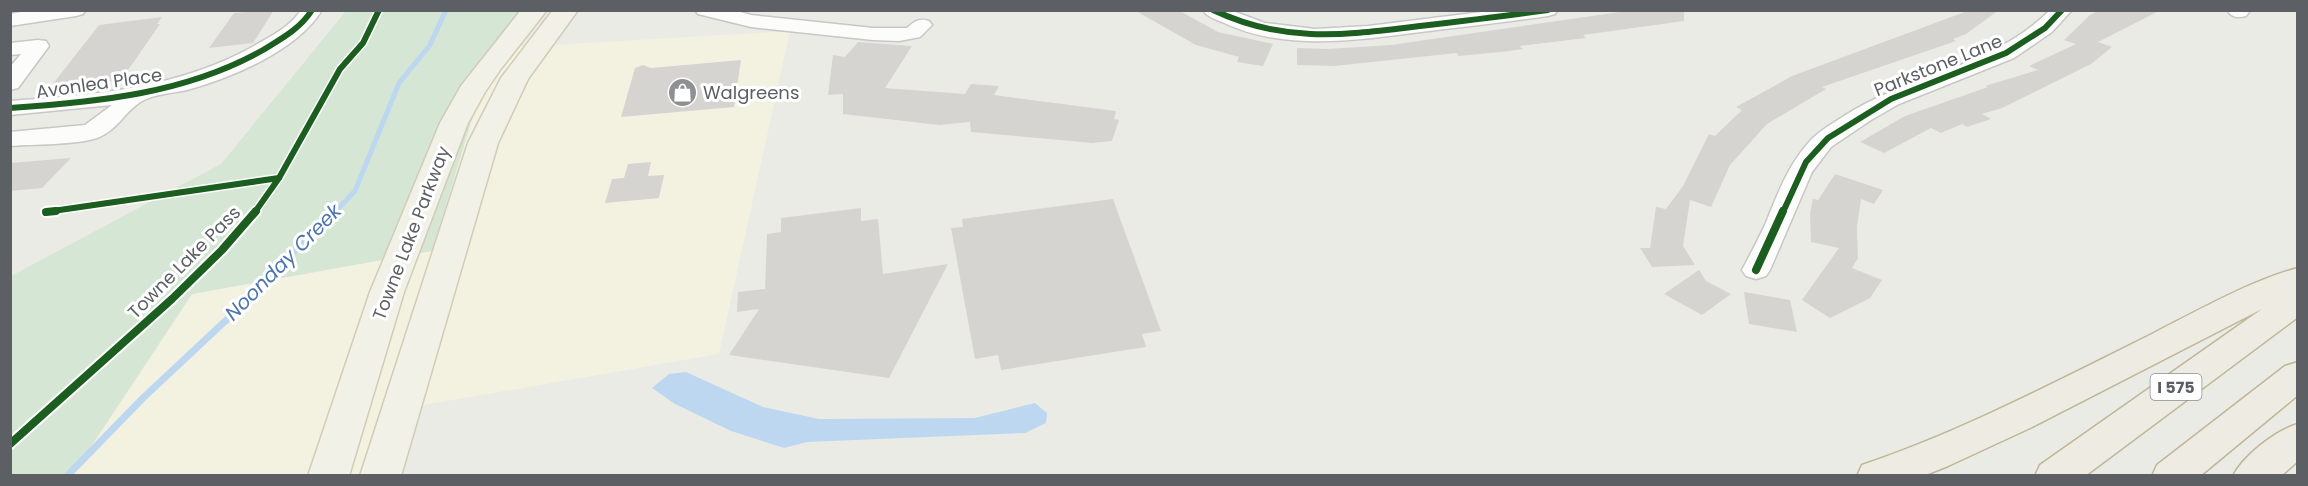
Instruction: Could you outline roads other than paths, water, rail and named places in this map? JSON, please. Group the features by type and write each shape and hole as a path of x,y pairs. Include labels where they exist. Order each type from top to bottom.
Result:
{"highway":[{"path":"1876,476 1949,449 2002,426 2220,313 2298,279"},
{"name":"I 575","path":"2055,476 2298,300"},
{"path":"2172,476 2298,375"},
{"path":"2253,476 2298,438"}],"main road":[{"name":"Towne Lake Parkway","path":"328,476 387,291 454,123 471,92 535,10"},
{"name":"Towne Lake Parkway","path":"380,476 483,143 515,78 566,10"},
{"path":"536,48 561,35 582,10"}],"street":[{"path":"10,20 76,10"},
{"name":"Avonlea Place","path":"10,108 101,101 169,89 221,71 258,54 305,22 312,10"},
{"path":"705,10 751,21 873,34 912,33 922,25 782,10"},
{"path":"1213,10 1253,26 1300,34 1351,34 1436,17 1548,10"},
{"name":"Parkstone Lane","path":"1756,270 1777,227 1788,195 1802,168 1821,144 1863,113 1898,96 1978,68 2021,47 2042,32 2062,10"},
{"path":"10,49 38,46 11,83"},
{"path":"10,139 91,132 111,119 135,95"}],"water":[{"path":"686,372 763,407 819,419 975,418 1035,403 1047,413 1046,423 1025,433 807,442 784,448 731,431 675,404 652,388 669,374"}],"waterway":[{"name":"Noonday Creek","path":"335,212 355,191 399,83 430,45 446,10"},
{"name":"Noonday Creek","path":"67,476 143,398 237,310 274,268 314,235 337,211"}],"place":[{"name":"Walgreens","path":"682,92"}]}
